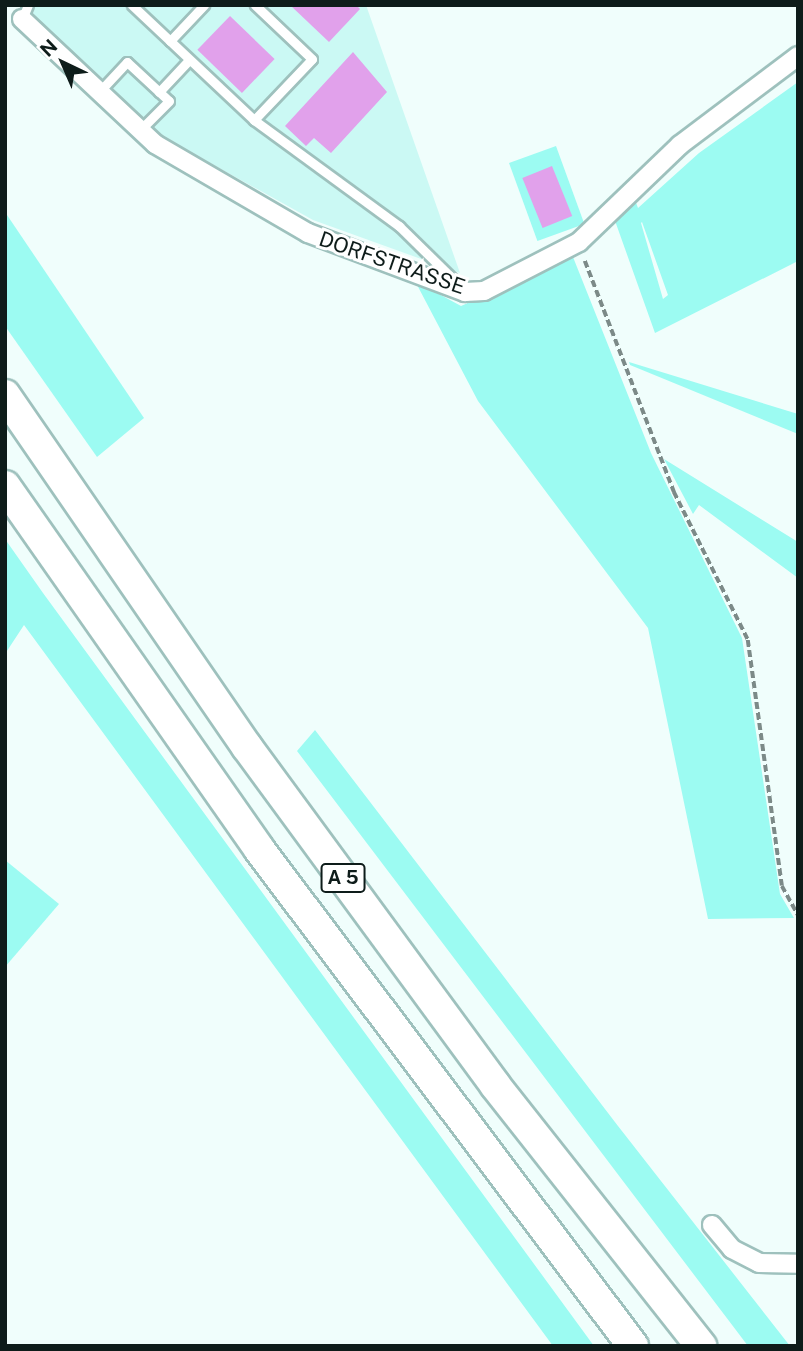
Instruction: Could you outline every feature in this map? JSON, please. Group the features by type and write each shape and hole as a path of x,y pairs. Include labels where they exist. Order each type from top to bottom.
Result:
{"highway":[{"name":"A 5","path":"5,395 247,747 495,1084 701,1346"},
{"name":"A 5","path":"5,486 259,849 633,1346"}],"street":[{"name":"DORFSTRASSE","path":"25,12 99,92 140,130 308,233 465,292 484,291 579,242 680,145 798,57"},
{"path":"712,1225 732,1248 759,1263 798,1264"}],"lane":[{"path":"132,5 254,120 399,226 465,292"},
{"path":"170,41 204,5"},
{"path":"254,120 312,59 255,5"},
{"path":"159,92 190,60"},
{"path":"99,92 127,62 169,101 140,130"}],"path":[{"path":"579,242 629,387 748,640 782,886 798,915"}],"shaded area":[{"path":"20,5 366,5 460,273 313,220 163,137"},
{"path":"798,82 798,261 655,333 614,218 634,197 638,208 699,153","holes":["642,222 668,295 663,299"]},
{"path":"556,146 584,224 537,241 509,163"},
{"path":"5,212 144,418 97,457 5,326"},
{"path":"573,257 651,453 742,638 780,894 794,918 708,919 648,628 478,401 415,281 461,306"},
{"path":"629,362 798,414 798,434 630,365"},
{"path":"664,459 798,542 798,578 699,505 693,514"},
{"path":"5,539 594,1346 553,1346 24,625 5,654"},
{"path":"315,730 790,1346 748,1346 297,751"},
{"path":"5,860 59,904 5,967"}],"building":[{"path":"290,5 356,5 360,9 329,42"},
{"path":"230,16 275,59 242,93 197,50"},
{"path":"353,52 387,92 331,153 314,138 306,146 285,126"},
{"path":"552,166 572,216 543,228 522,178"}]}
